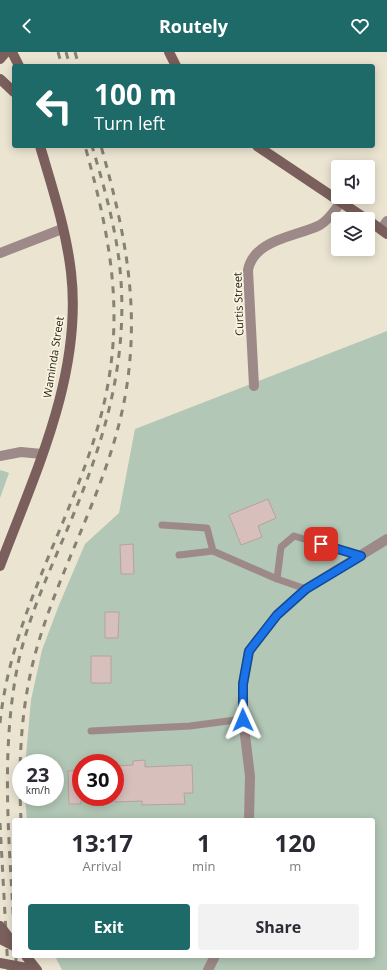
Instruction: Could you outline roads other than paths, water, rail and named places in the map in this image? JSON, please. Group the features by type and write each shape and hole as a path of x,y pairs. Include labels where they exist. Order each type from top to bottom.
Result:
{"main road":[{"path":"0,59 6,52"},
{"path":"12,52 17,64"},
{"path":"0,79 12,90"},
{"name":"Waminda Street","path":"0,566 55,418 69,348 72,316 71,272 57,203 41,148"},
{"path":"260,148 331,195"},
{"path":"344,204 355,212"},
{"path":"375,224 385,228"},
{"path":"0,926 12,942"},
{"path":"0,939 12,944"},
{"path":"28,958 37,970"},
{"path":"0,963 37,970"}],"street":[{"name":"Curtis Street","path":"254,386 248,270 250,259 256,252 266,246 322,224 333,214 340,204"},
{"path":"0,253 62,229"},
{"path":"0,456 21,452 42,454"},
{"path":"248,818 250,776 243,720 243,684 249,651 277,615 306,589 387,539"},
{"path":"208,970 214,958"}],"lane":[{"path":"162,525 206,528 213,551"},
{"path":"277,578 281,547 294,536 361,556"},
{"path":"179,555 213,551 306,589"},
{"path":"92,731 190,726 243,720"}],"railway":[{"path":"58,52 61,64"},
{"path":"66,52 69,64"},
{"path":"75,52 78,64"},
{"path":"0,723 6,683 16,645 43,571 87,461 99,423 108,386 114,317 113,283 103,216 86,148"},
{"path":"12,894 8,827 8,759 13,692 19,659 32,616 93,464 110,407 120,349 122,290 117,245 104,188 93,148"},
{"path":"21,818 20,775 22,731 24,709 32,665 48,613 108,460 118,429 130,364 131,301 128,270 117,209 102,148"},
{"path":"0,823 8,970"},
{"path":"16,958 16,970"},
{"path":"30,958 31,970"}]}
